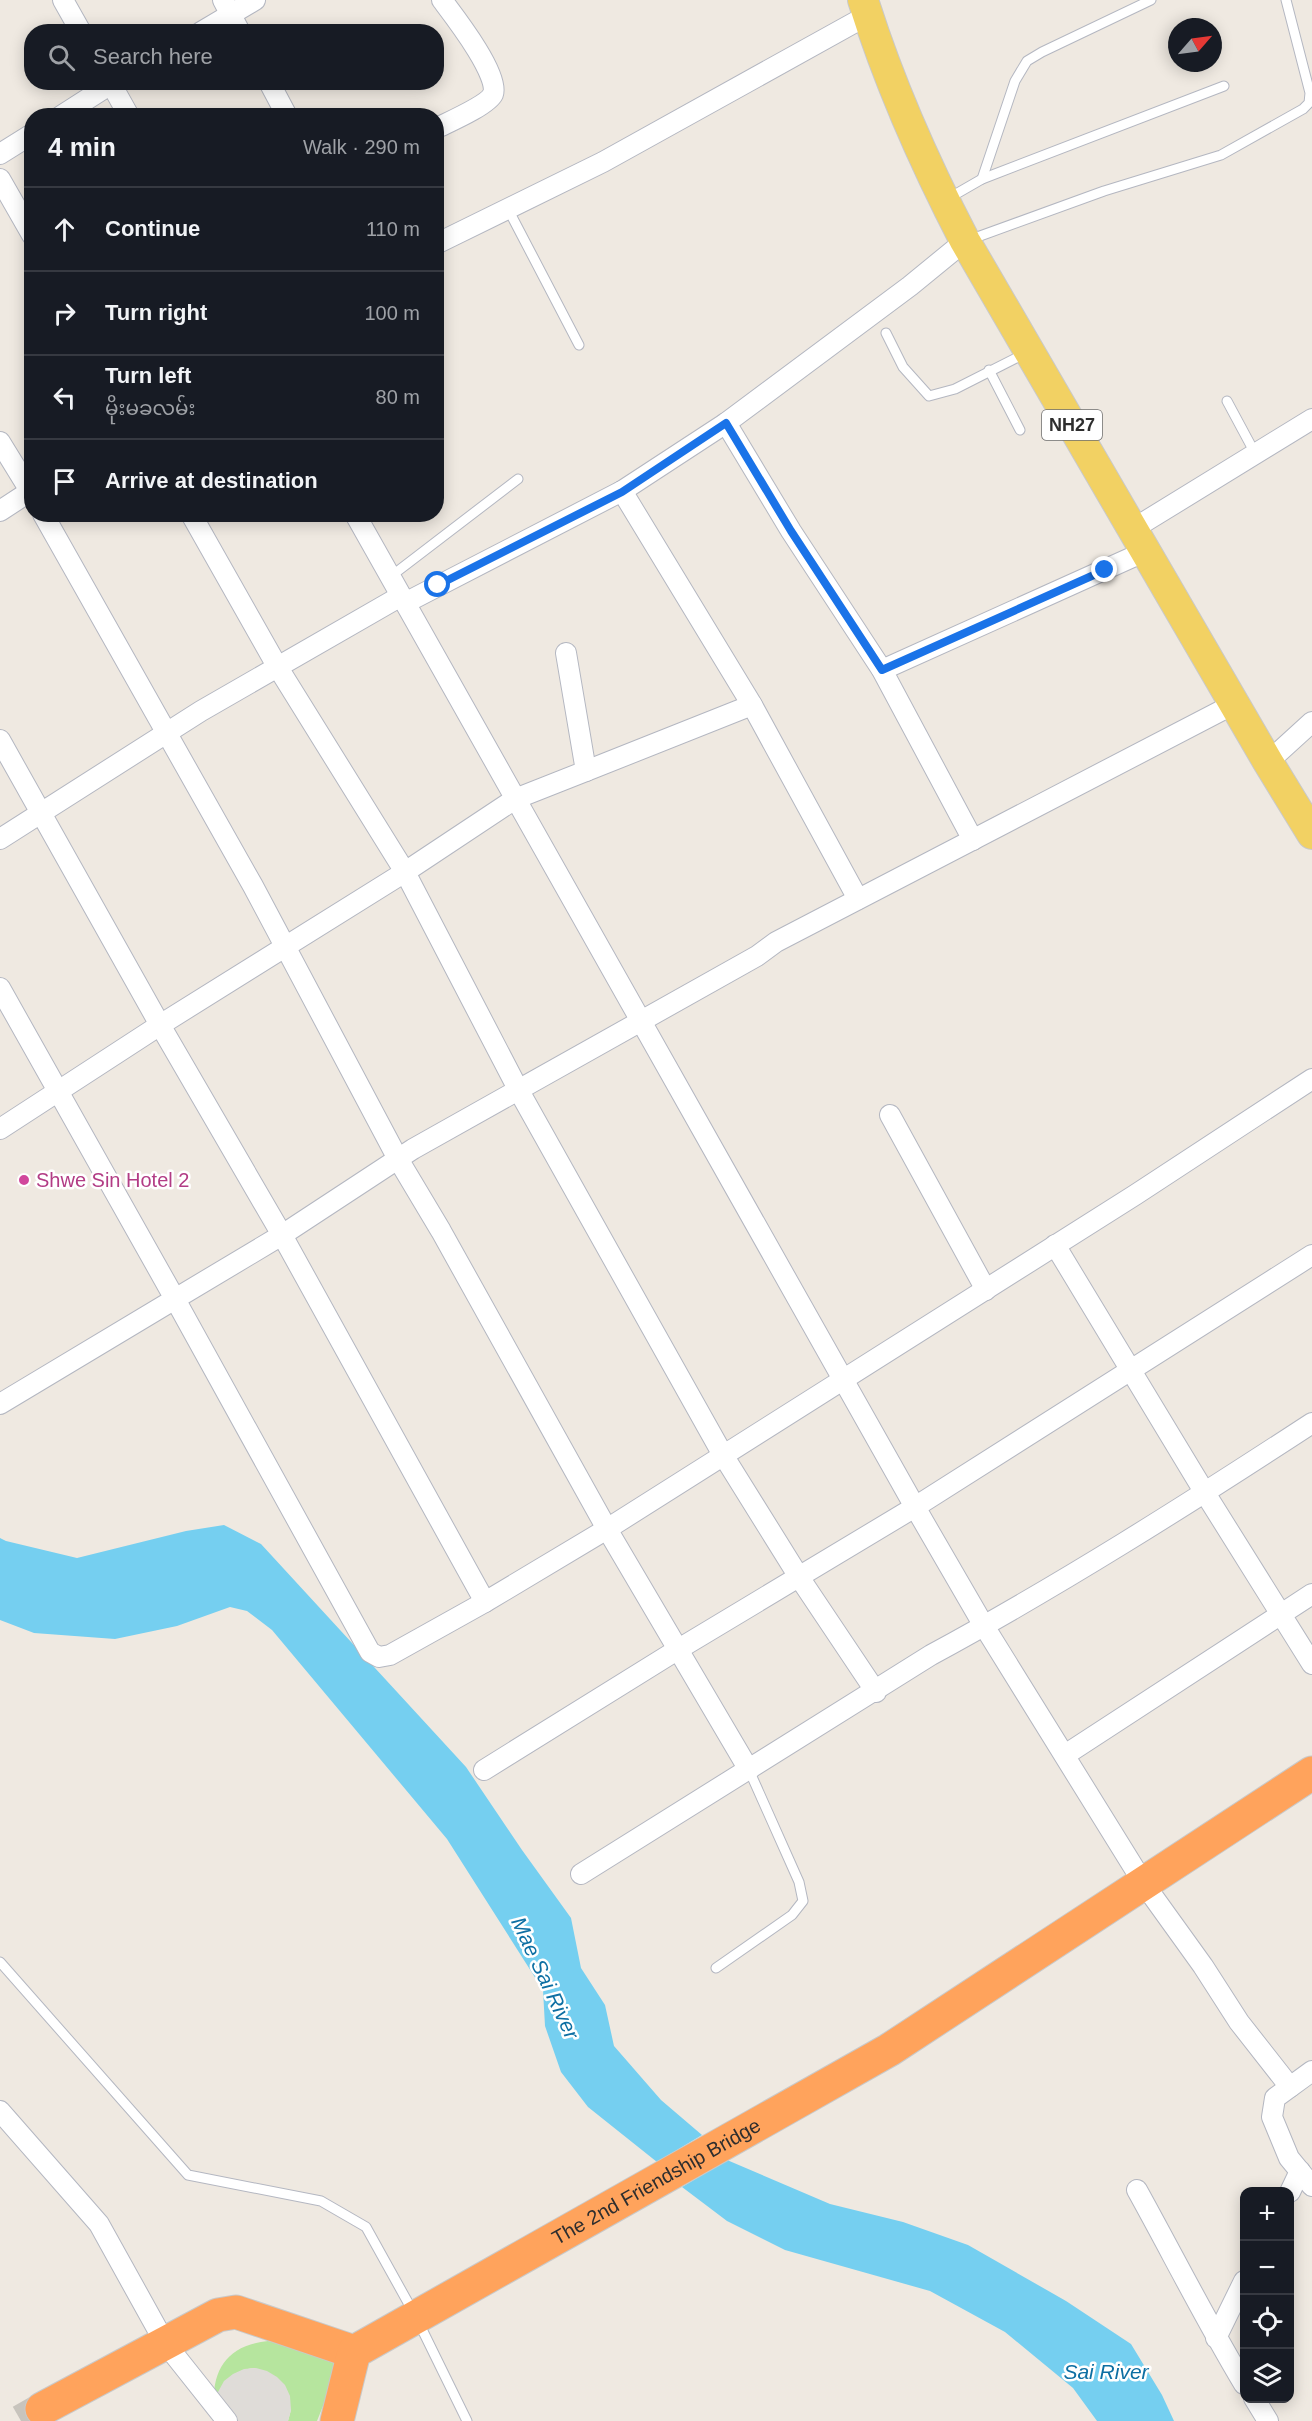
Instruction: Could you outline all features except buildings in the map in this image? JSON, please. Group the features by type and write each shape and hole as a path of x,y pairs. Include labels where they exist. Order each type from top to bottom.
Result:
{"highway":[{"name":"The 2nd Friendship Bridge","path":"354,2352 889,2050 1312,1773"},
{"path":"42,2409 218,2315 236,2312 354,2352 337,2421"}],"main road":[{"name":"NH27","path":"865,7 903,110 965,241 1312,834"}],"street":[{"path":"63,0 76,24"},
{"path":"216,24 255,0"},
{"path":"442,0 482,57 494,87 493,94 487,101 444,124"},
{"path":"444,240 603,162 865,7"},
{"path":"73,108 100,90"},
{"path":"115,90 125,108"},
{"path":"273,90 284,108"},
{"path":"0,154 24,139"},
{"path":"0,179 24,221"},
{"path":"0,839 277,666 403,599 622,492 726,423 910,286 965,241"},
{"path":"882,670 1140,540 1256,455 1312,419"},
{"path":"726,423 791,531 882,670 974,840"},
{"path":"0,442 24,481"},
{"path":"622,492 752,705 858,899"},
{"path":"0,511 24,496"},
{"path":"48,522 285,945 398,1159 441,1231 607,1529 749,1770"},
{"path":"196,522 277,666 405,872 519,1091 723,1455 799,1577 876,1692"},
{"path":"359,522 984,1626 1144,1884 1203,1966 1239,2022 1290,2087"},
{"path":"566,653 586,771"},
{"path":"0,1404 282,1234 398,1159 757,956 776,942 1234,704"},
{"path":"0,1129 160,1024 236,979 285,945 405,872 515,799 752,705"},
{"path":"1268,762 1312,722"},
{"path":"0,740 160,1024 282,1234 485,1602"},
{"path":"0,988 370,1652 379,1657 390,1655 485,1602 607,1529 986,1290 1312,1078"},
{"path":"890,1115 986,1290"},
{"path":"1055,1245 1205,1493 1312,1664"},
{"path":"484,1770 677,1650 915,1507 1312,1255"},
{"path":"581,1874 876,1692 931,1655 984,1626 1205,1493 1312,1423"},
{"path":"1065,1755 1312,1594"},
{"path":"1294,2188 1306,2178 1289,2158 1272,2117 1275,2098 1312,2071"},
{"path":"0,2111 99,2224 165,2343 226,2421"},
{"path":"1137,2190 1201,2306 1216,2338 1240,2376"},
{"path":"1216,2338 1240,2291"},
{"path":"1257,2403 1268,2421"}],"lane":[{"path":"982,179 1015,81 1027,61 1151,0"},
{"path":"965,241 1104,190 1221,155 1303,109 1309,103 1310,93 1286,0"},
{"path":"944,200 982,179 1224,86"},
{"path":"508,209 579,345"},
{"path":"886,333 903,367 928,396 955,388 1028,352"},
{"path":"989,370 1020,430"},
{"path":"1227,401 1256,455"},
{"path":"390,577 518,479"},
{"path":"716,1968 792,1915 803,1901 799,1882 749,1770"},
{"path":"0,1962 188,2175 321,2201 366,2227 416,2317 467,2421"}],"green space":[{"path":"268,2341 333,2356 339,2366 317,2421 288,2421 291,2410 255,2368 245,2369 232,2376 214,2410 215,2383 224,2362 241,2348"}],"shaded area":[{"path":"256,2368 267,2371 285,2385 290,2396 291,2410 288,2421 219,2421 215,2403 224,2381 244,2369"}],"water":[{"name":"Mae Sai River","path":"224,1525 261,1544 466,1767 571,1918 581,1968 605,2005 614,2046 661,2100 702,2135 657,2162 588,2107 561,2072 545,2026 543,1990 447,1839 272,1630 247,1611 230,1607 177,1626 115,1639 34,1633 0,1620 0,1538 77,1558 186,1531"},
{"name":"Sai River","path":"727,2160 830,2204 903,2222 968,2245 1066,2301 1131,2344 1162,2395 1174,2421 1097,2421 1073,2388 1005,2332 930,2291 785,2250 727,2221 682,2187"}],"tunnel":[{"path":"21,2421 42,2409"}],"place":[{"name":"Shwe Sin Hotel 2","path":"24,1180"}],"route":[{"path":"438,585 622,492 726,423 791,531 882,670 1105,570"}]}
